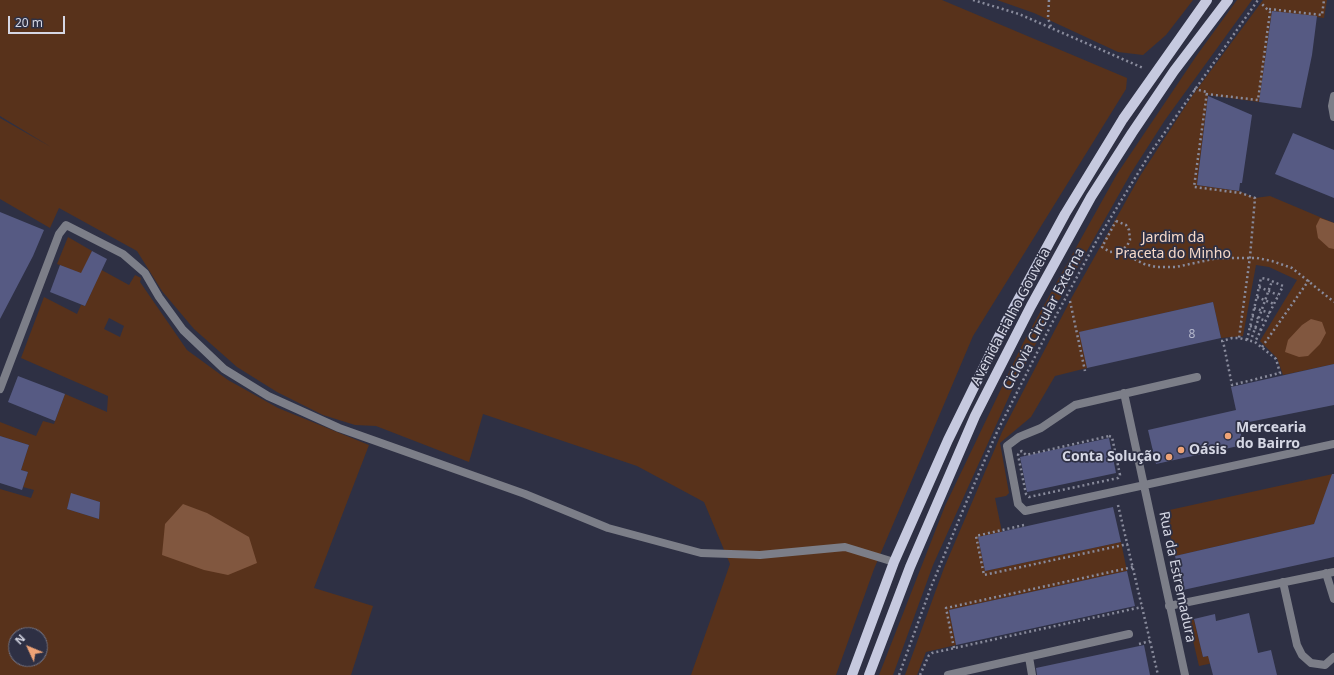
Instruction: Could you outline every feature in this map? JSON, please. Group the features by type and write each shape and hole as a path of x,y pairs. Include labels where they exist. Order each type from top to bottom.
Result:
{"main road":[{"name":"Avenida Fialho Gouveia","path":"852,675 894,562 948,440 1005,324 1065,214 1123,119 1207,0"},
{"name":"Avenida Fialho Gouveia","path":"869,675 910,566 975,416 1031,306 1091,197 1174,72 1228,0"}],"street":[{"path":"1334,96 1332,106 1334,117"},
{"path":"0,389 59,234 66,225 123,254 145,273 159,297 183,330 224,369 268,396 339,428 525,494 608,528 700,553 760,555 846,547 894,562"},
{"path":"1197,376 1075,405 1041,428 1019,437 1007,446 1018,504 1026,511 1334,444"},
{"name":"Rua da Estremadura","path":"1124,393 1185,675"},
{"path":"1169,606 1330,572 1334,599"},
{"path":"1283,582 1297,645 1302,655 1311,664 1325,665 1334,657"},
{"path":"948,675 1129,634"},
{"path":"1029,657 1032,675"}],"path":[{"path":"973,0 1019,14 1051,27 1154,74"},
{"path":"1050,0 1048,18 1051,27"},
{"name":"Ciclovia Circular Externa","path":"899,675 931,587 997,432 1097,240 1151,152 1258,0"},
{"path":"1268,9 1322,15 1324,0"},
{"path":"1194,89 1207,92 1206,94 1258,100 1270,12 1261,2"},
{"path":"1206,94 1194,187 1241,193 1255,198 1250,258 1239,338"},
{"path":"1116,221 1126,225 1129,230 1130,240 1124,249 1120,252 1110,252 1102,247 1116,221"},
{"path":"1124,249 1130,257 1144,264 1156,267 1176,267 1218,258 1250,258 1272,261 1292,268 1309,280 1334,302"},
{"path":"1247,340 1261,278 1283,286 1256,341"},
{"path":"1262,346 1309,280"},
{"path":"1252,337 1272,281"},
{"path":"1259,288 1278,295"},
{"path":"1257,297 1274,304"},
{"path":"1070,301 1085,371"},
{"path":"1254,308 1262,309 1270,313"},
{"path":"1252,316 1266,321"},
{"path":"1250,326 1262,330"},
{"path":"1248,335 1252,337 1276,359 1280,373 1232,385 1222,341 1239,338 1256,341"},
{"path":"1110,436 1112,437 1120,475 1118,478 1029,497 1026,494 1018,455 1019,452 1026,455 1110,436"},
{"path":"1116,504 1119,505 1158,675"},
{"path":"1025,525 976,536 984,575 1128,544"},
{"path":"954,648 946,608 1133,567"},
{"path":"920,675 929,655 954,648 1142,606"},
{"path":"1143,643 1150,640"}],"green space":[{"path":"0,0 942,0 1127,78 1126,89 973,336 874,569 836,675 691,675 730,564 704,502 637,466 483,414 469,462 376,426 355,425 323,415 277,392 237,367 194,329 162,291 137,251 59,208 50,228 0,199 0,118 51,147 0,116"},
{"path":"997,0 1193,0 1166,35 1143,55 1118,52 1034,13"},
{"path":"1237,0 1252,0 1165,120 1131,173 1049,318 1011,392 933,565 893,675 879,675 945,506 1023,343 1117,174 1197,55"},
{"name":"Jardim da Praceta do Minho","path":"1263,0 1327,0 1324,18 1272,11 1259,102 1208,95 1197,185 1239,191 1255,198 1270,196 1334,223 1334,364 1283,375 1277,358 1260,341 1297,280 1269,267 1256,265 1243,336 1221,338 1213,302 1080,332 1087,368 1055,376 1031,417 1000,443 1009,493 1006,496 995,498 1002,532 978,537 985,571 1121,542 1127,571 949,610 956,645 926,652 917,675 905,675 944,568 1002,432 1072,297 1140,176 1192,96"},
{"path":"68,237 92,251 87,262 129,285 135,275 141,278 140,282 187,350 228,380 278,408 369,445 314,588 373,606 351,675 0,675 0,489 31,498 34,490 23,487 28,472 21,470 29,445 0,436 0,422 36,436 43,421 54,424 65,394 107,412 108,396 21,358 44,297 77,314 81,305 85,306 97,280 57,264","holes":["109,318 124,326 120,337 104,329","71,494 100,502 99,519 67,509"]},
{"path":"1333,474 1314,524 1175,556 1165,511"},
{"path":"1193,616 1203,657 1235,650 1237,658 1199,666 1188,619"}],"shaded area":[{"path":"1320,218 1334,223 1334,249 1329,248 1318,238 1316,226"},
{"path":"1311,319 1322,322 1326,333 1320,344 1308,356 1299,357 1285,352 1288,340 1302,325"},
{"path":"183,504 207,513 249,537 257,563 228,575 204,570 162,555 165,524"}],"building":[{"path":"1272,11 1317,16 1312,55 1301,108 1259,102"},
{"path":"1208,96 1252,115 1242,183 1240,183 1239,191 1197,185"},
{"path":"1293,133 1334,150 1334,198 1275,174"},
{"path":"0,212 44,230 33,256 0,319"},
{"path":"92,251 107,259 85,306 50,292 60,265 81,273"},
{"path":"1213,302 1221,338 1087,368 1079,332"},
{"path":"1334,364 1334,405 1239,424 1243,445 1156,464 1148,430 1236,410 1231,387"},
{"path":"18,376 65,394 55,421 8,402"},
{"path":"0,436 29,445 21,470 28,472 22,490 0,483"},
{"path":"1109,438 1116,473 1027,492 1020,457"},
{"path":"1332,474 1334,474 1334,557 1183,590 1175,556 1314,524"},
{"path":"71,493 100,502 99,519 67,509"},
{"path":"1113,507 1121,542 985,571 978,537"},
{"path":"1127,571 1135,606 956,645 949,610"},
{"path":"1249,613 1258,653 1271,650 1277,675 1213,675 1208,656 1203,657 1194,619 1215,614 1216,621"},
{"path":"1144,645 1150,675 1037,675 1036,668"}],"place":[{"name":"Mercearia do Bairro","path":"1228,436"},
{"name":"Oásis","path":"1181,450"},
{"name":"Conta Solução","path":"1169,457"}]}
